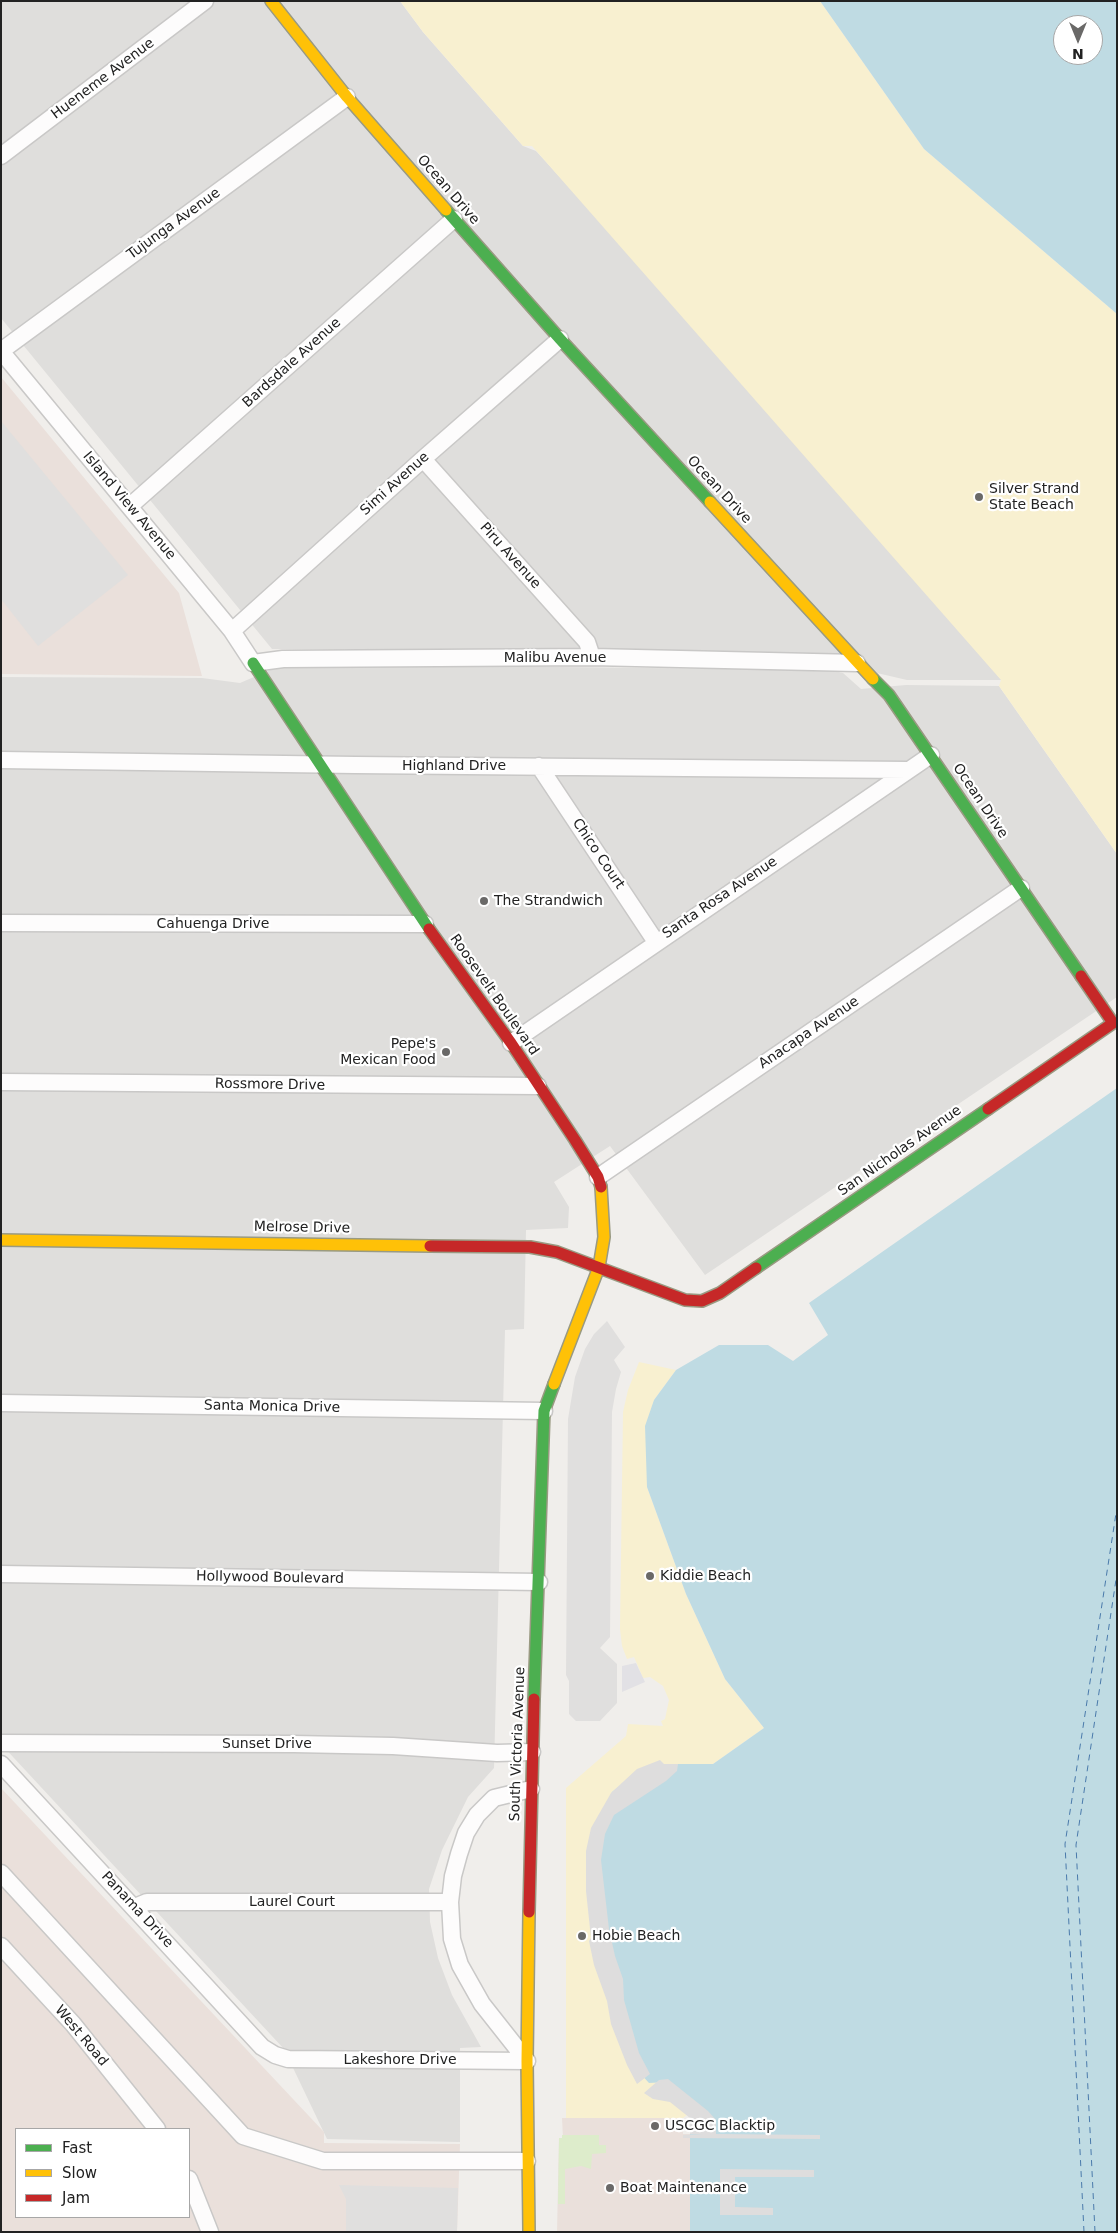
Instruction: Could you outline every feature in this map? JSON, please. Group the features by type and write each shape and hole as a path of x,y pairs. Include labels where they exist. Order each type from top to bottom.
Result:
{"street":[{"name":"Hueneme Avenue","path":"1,156 205,1"},
{"name":"Ocean Drive","path":"271,1 347,97 560,340 857,663 889,695 1113,1023"},
{"name":"Tujunga Avenue","path":"1,351 347,97"},
{"name":"Bardsdale Avenue","path":"130,506 454,219"},
{"name":"Simi Avenue","path":"232,631 423,459 560,340"},
{"name":"Island View Avenue","path":"1,351 232,631 254,663"},
{"name":"Piru Avenue","path":"423,459 587,642 592,657"},
{"name":"Malibu Avenue","path":"254,663 283,658 592,657 857,663"},
{"name":"Roosevelt Boulevard","path":"254,663 426,924 511,1043 598,1177 602,1190 604,1229 599,1267"},
{"name":"Santa Rosa Avenue","path":"511,1043 931,755"},
{"name":"Highland Drive","path":"1,760 907,770"},
{"name":"Chico Court","path":"540,766 656,942"},
{"name":"Anacapa Avenue","path":"598,1177 1021,888"},
{"name":"Cahuenga Drive","path":"1,923 426,924"},
{"name":"San Nicholas Avenue","path":"599,1267 685,1300 702,1301 720,1293 1113,1023"},
{"name":"Rossmore Drive","path":"1,1082 538,1086"},
{"name":"Melrose Drive","path":"1,1240 530,1246 557,1252 599,1267"},
{"name":"South Victoria Avenue","path":"529,2232 527,2061 531,1789 544,1412 599,1267"},
{"name":"Santa Monica Drive","path":"1,1403 544,1412"},
{"name":"Hollywood Boulevard","path":"1,1574 539,1582"},
{"name":"Sunset Drive","path":"1,1743 294,1744 392,1746 497,1753 532,1752"},
{"name":"Panama Drive","path":"1,1764 135,1907 262,2047 275,2055"},
{"path":"527,2061 482,2004 460,1965 452,1939 450,1902 453,1876 459,1854 466,1833 477,1816 494,1798 531,1789"},
{"path":"1,1873 243,2136 323,2161 528,2161"},
{"name":"Laurel Court","path":"135,1907 148,1902 450,1902"},
{"name":"West Road","path":"1,1946 73,2024 157,2128"},
{"name":"Lakeshore Drive","path":"275,2055 288,2059 527,2061"},
{"path":"190,2182 210,2232"}],"shaded area":[{"path":"1,1 400,1 423,32 523,146 536,151 644,268 1002,680 907,680 791,653 272,649 1,318"},
{"path":"1,377 179,593 202,676 1,674"},
{"path":"1,421 128,575 38,646 1,599"},
{"path":"284,664 829,670 843,673 861,689 906,685 999,686 1117,854 1117,997 705,1275 610,1146 554,1182 569,1207 568,1228 526,1230 524,1329 505,1330 494,1768 468,1797 442,1850 429,1889 430,1922 438,1958 452,1995 481,2047 460,2048 460,2142 327,2139 284,2049 1,1744 1,677 202,678 240,683"},
{"path":"607,1321 625,1347 614,1360 621,1372 612,1412 610,1637 600,1648 617,1664 617,1703 600,1721 576,1721 569,1714 569,1681 566,1675 568,1419 575,1377 585,1349 594,1334"},
{"path":"636,1663 645,1682 622,1692 622,1666"},
{"path":"1,1788 324,2132 324,2143 460,2144 457,2232 1,2232"},
{"path":"562,2118 683,2118 683,2134 690,2134 690,2232 557,2232 559,2138 563,2138"},
{"path":"339,2185 458,2188 457,2232 346,2232 346,2199"}],"green space":[{"path":"562,2135 599,2135 599,2145 606,2145 606,2153 592,2154 591,2169 581,2166 565,2169 565,2204 558,2204 559,2138 562,2138"}],"sand":[{"name":"Silver Strand State Beach","path":"400,1 820,1 924,149 1117,314 1117,854 999,686 1001,680 532,146 523,146 423,32"},
{"path":"639,1362 676,1370 654,1400 647,1487 686,1594 725,1679 764,1728 713,1764 664,1764 637,1772 612,1792 599,1819 667,2082 687,2115 683,2118 566,2118 566,1788 626,1736 628,1724 663,1726 661,1721 665,1719 669,1700 663,1686 650,1677 643,1678 634,1657 627,1659 622,1646 620,1629 623,1412 628,1390"}],"water":[{"path":"820,1 1117,1 1117,314 924,149"},
{"path":"1117,1088 1117,2232 690,2232 690,2134 707,2134 667,2082 649,2083 639,2072 605,1974 599,1819 612,1792 637,1772 664,1764 713,1764 764,1728 725,1679 686,1594 647,1487 645,1426 654,1400 676,1370 719,1345 768,1345 793,1361 828,1335 809,1303"}],"pier":[{"path":"660,1760 664,1764 678,1764 677,1771 666,1781 614,1815 605,1834 601,1860 609,1929 615,1956 623,1979 624,2000 639,2053 650,2074 637,2084 627,2065 611,2024 607,2001 594,1965 589,1941 591,1938 586,1891 586,1851 591,1828 611,1793 637,1769"},
{"path":"668,2079 708,2111 716,2120 716,2134 820,2135 820,2139 683,2138 683,2135 703,2134 690,2134 690,2118 670,2102 653,2099 644,2093 659,2080"},
{"path":"720,2169 814,2170 814,2177 735,2177 735,2207 773,2208 773,2215 720,2215"}],"ferry route":[{"path":"1084,2232 1065,1844 1117,1507"},
{"path":"1095,2232 1076,1845 1117,1573"}],"traffic: fast":[{"path":"446,210 560,339 710,502"},
{"path":"253,663 429,929"},
{"path":"873,679 889,695 1081,976"},
{"path":"756,1268 988,1109"},
{"path":"534,1699 544,1411 554,1384"}],"traffic: slow":[{"path":"271,1 347,97 446,210"},
{"path":"710,502 873,679"},
{"path":"554,1384 599,1267 604,1237 601,1187"},
{"path":"1,1240 430,1246"},
{"path":"529,1912 527,2061 529,2232"}],"traffic: jam":[{"path":"429,929 511,1043 575,1140 598,1177 601,1187"},
{"path":"988,1109 1113,1023 1081,976"},
{"path":"430,1246 530,1247 557,1252 685,1300 702,1301 720,1293 756,1268"},
{"path":"529,1912 534,1699"}],"place":[{"name":"Silver Strand State Beach","path":"979,497"},
{"name":"The Strandwich","path":"484,901"},
{"name":"Pepe's Mexican Food","path":"446,1052"},
{"name":"Kiddie Beach","path":"650,1576"},
{"name":"Hobie Beach","path":"582,1936"},
{"name":"USCGC Blacktip","path":"655,2126"},
{"name":"Boat Maintenance","path":"610,2188"}]}
